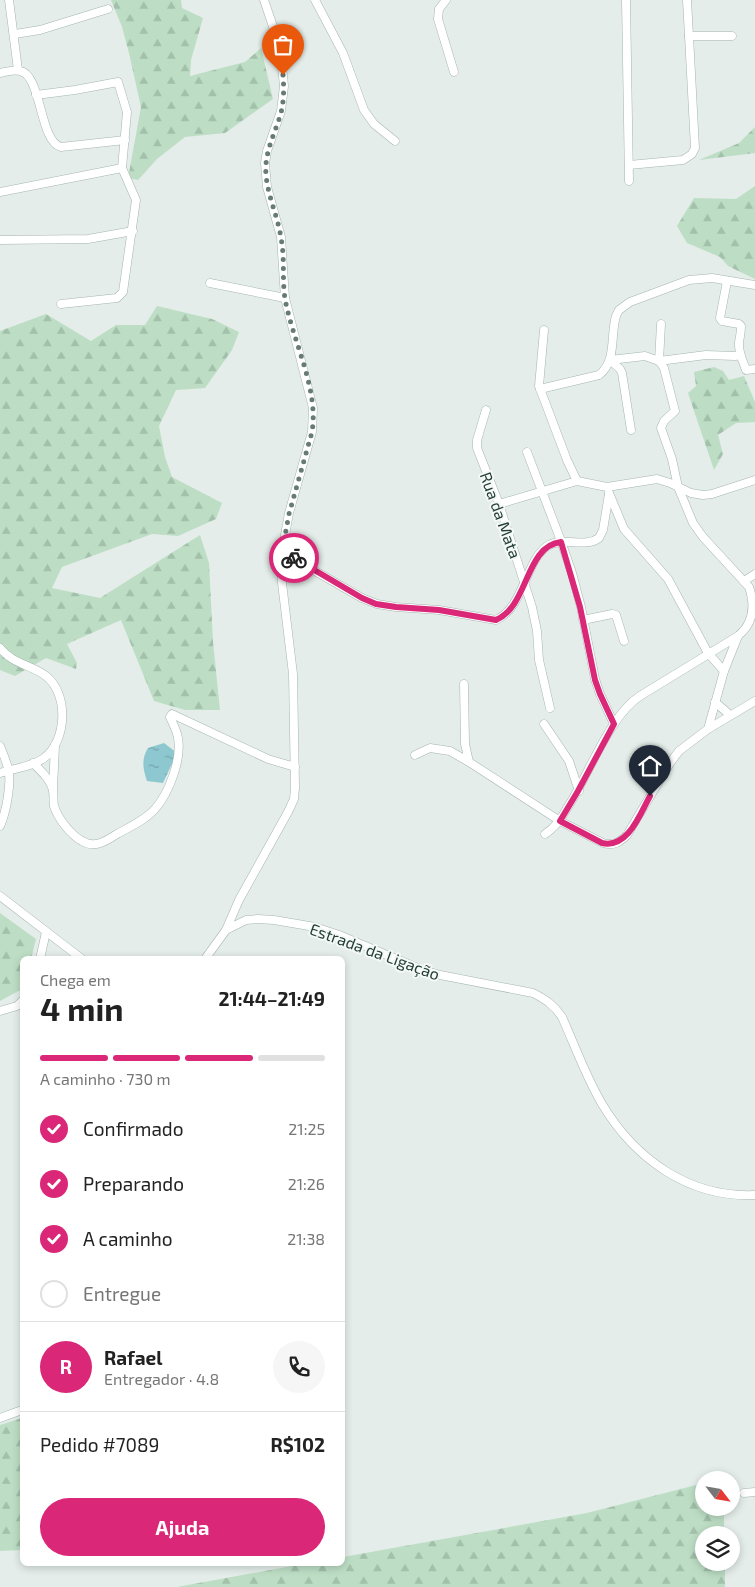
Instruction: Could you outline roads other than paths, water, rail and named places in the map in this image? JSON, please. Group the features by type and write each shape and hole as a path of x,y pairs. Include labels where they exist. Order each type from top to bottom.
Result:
{"street":[{"path":"9,0 15,34 18,70"},
{"path":"207,956 226,930 294,798 293,674 282,583 282,552 289,514 312,432 314,408 285,298 281,236 267,187 265,163 267,151 281,111 284,86 280,47 264,0"},
{"path":"315,0 343,53 364,110 374,124 395,141"},
{"path":"446,0 439,9 438,19 454,72"},
{"path":"626,0 629,181"},
{"path":"629,165 684,160 692,154 694,148 687,0"},
{"path":"15,34 40,30 108,10"},
{"path":"689,36 732,36"},
{"path":"0,73 18,70 25,73 36,95 49,136 57,146 125,140"},
{"path":"36,95 118,82 126,112 122,168 136,200 123,292 117,298 61,304"},
{"path":"0,192 122,168"},
{"path":"0,240 88,239 133,231"},
{"path":"540,390 599,375 604,371 610,360 614,323 619,310 625,305 689,280 706,278 755,285"},
{"path":"727,281 720,318 722,321 741,326 740,355 746,370 755,369"},
{"path":"210,283 285,298"},
{"path":"544,834 560,821 614,724 635,699 738,636 751,623 754,609 753,593 703,537 693,523 678,487 672,459 661,428 664,421 675,411 664,368 659,360 660,324"},
{"path":"544,330 539,386 567,460 578,482"},
{"path":"610,360 645,356 659,360 706,355 740,355"},
{"path":"610,360 620,368 622,374 631,430"},
{"name":"Rua da Mata","path":"486,410 477,440 477,448 499,504 525,584 535,620 539,660 550,708"},
{"path":"527,452 561,542 583,620 595,680 614,724"},
{"path":"499,504 578,482 608,490 650,479 664,480 691,493 712,494 755,480"},
{"path":"282,552 362,598 376,604 439,610 496,620 508,610 525,584 542,552 552,544 561,542 590,542 599,538 603,530 608,490"},
{"path":"608,490 624,529 668,579 708,654 724,671"},
{"path":"744,581 755,574"},
{"path":"583,620 612,614 616,615 624,641"},
{"path":"708,729 724,671 738,636"},
{"path":"0,648 7,657 46,676 57,688 62,718 55,745 54,806 58,816 81,841 95,845 104,842 144,819 155,808 163,796 178,761 178,738 170,717 172,714 268,759 295,768"},
{"path":"464,684 465,744 469,762"},
{"path":"416,755 430,748 450,751 560,821 609,845 622,840 631,830 674,756 683,746 755,701"},
{"path":"715,702 730,715"},
{"path":"544,724 563,754 569,760 578,791"},
{"path":"0,774 33,764 44,758 55,745"},
{"path":"0,746 9,770 7,804 0,826"},
{"path":"33,764 47,778 53,790"},
{"path":"0,896 78,956"},
{"name":"Estrada da Ligação","path":"226,930 246,920 258,919 308,926 339,935 420,969 440,975 533,993 557,1009 602,1103 614,1122 636,1148 679,1179 696,1187 731,1194 755,1195"},
{"path":"41,956 46,932"},
{"path":"0,1011 17,1006 20,1003"},
{"path":"0,1418 20,1411"},
{"path":"744,1493 755,1492"}],"water":[{"path":"164,743 177,753 163,783 147,781 143,764 144,756 148,748"}]}
